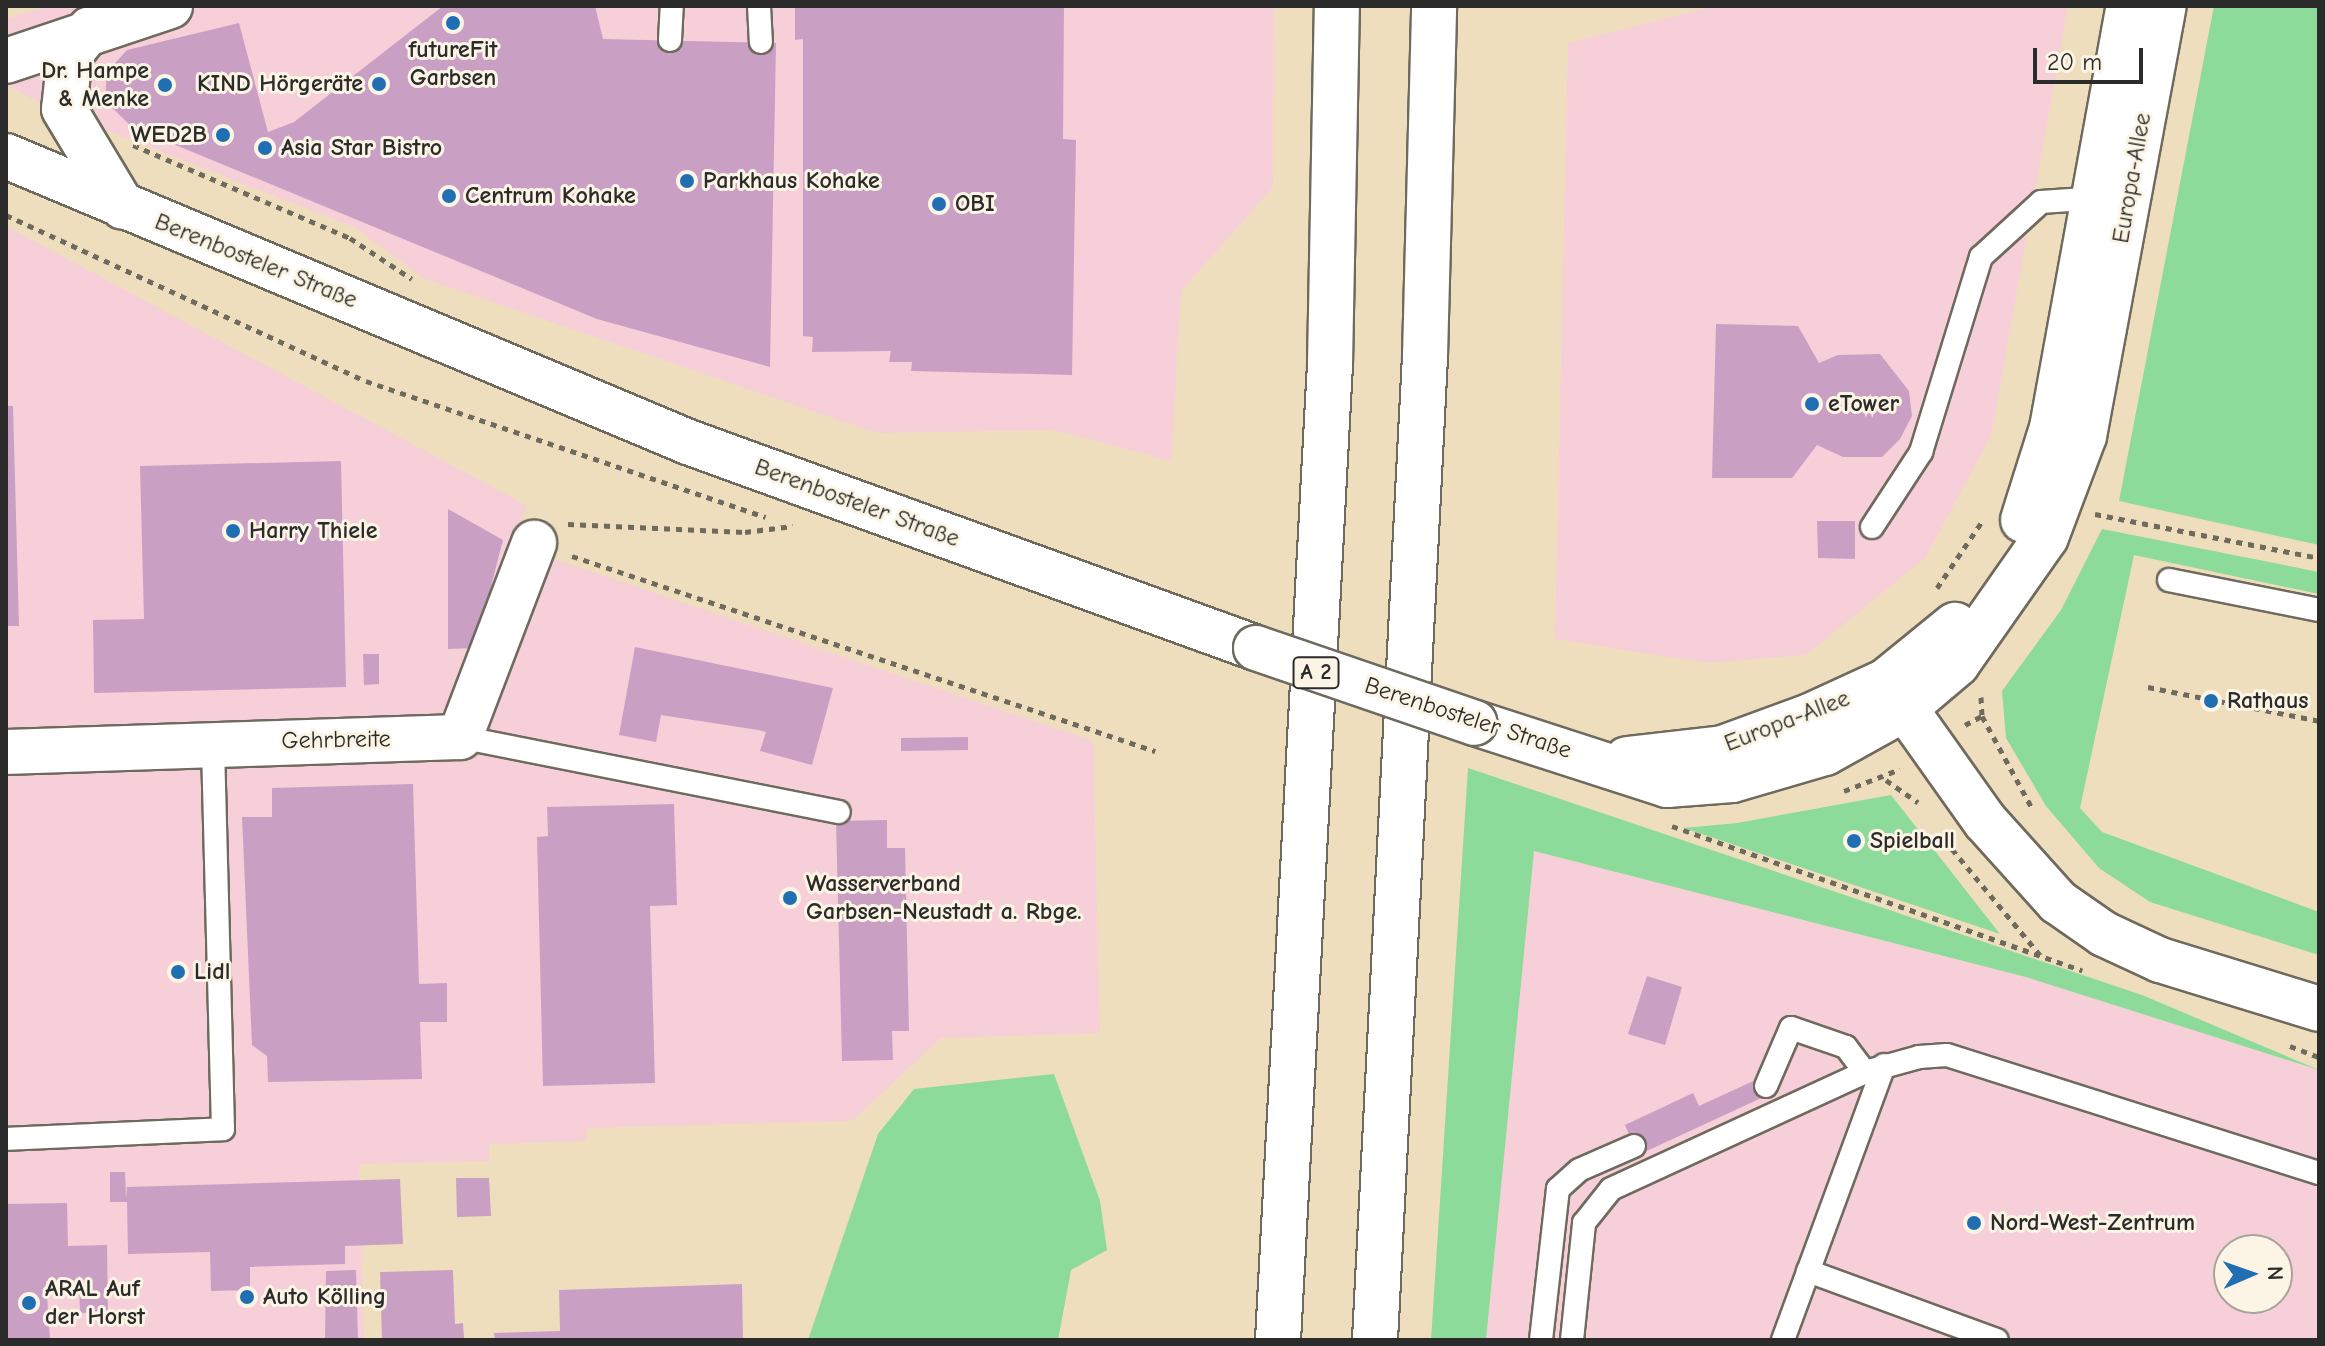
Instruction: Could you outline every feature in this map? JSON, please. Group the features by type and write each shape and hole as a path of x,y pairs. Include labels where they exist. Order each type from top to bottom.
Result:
{"main road":[{"path":"6,61 90,29 170,6"},
{"name":"A 2","path":"1278,1340 1330,364 1337,6"},
{"path":"1375,1340 1425,372 1434,6"},
{"name":"Europa-Allee","path":"1604,762 1667,785 1732,780 1808,761 1994,621 2046,537 2084,436 2129,6"},
{"name":"Europa-Allee","path":"2111,200 2164,6"},
{"name":"Berenbosteler Straße","path":"90,29 70,55 64,109 123,207"},
{"name":"Berenbosteler Straße","path":"6,156 688,442 1256,648 1475,723 1604,762"},
{"path":"460,737 534,543"},
{"path":"1895,695 1985,821 2058,902 2104,934 2160,960 2319,1009"},
{"name":"Gehrbreite","path":"6,752 213,742 460,737"}],"lane":[{"path":"670,40 672,6"},
{"path":"759,6 761,42"},
{"path":"1872,527 1921,452 1981,257 2041,202 2111,200"},
{"path":"2169,580 2319,610"},
{"path":"460,737 839,812"},
{"path":"6,1139 223,1129 213,742"},
{"path":"1766,1086 1791,1028 1846,1047 1874,1068"},
{"path":"1572,1340 1584,1223 1595,1202 1874,1068 1947,1055 2088,1105 2319,1173"},
{"path":"1783,1340 1874,1068"},
{"path":"1541,1340 1558,1189 1579,1170 1634,1146"},
{"path":"1808,1271 1997,1340"}],"path":[{"path":"127,142 350,238 422,286"},
{"path":"2094,514 2319,558"},
{"path":"793,526 745,532 540,522 534,543 1155,751"},
{"path":"2148,687 2319,721"},
{"path":"1982,716 2038,818"},
{"path":"1886,780 1924,811"},
{"path":"1659,822 2100,976"},
{"path":"1943,837 2042,957"},
{"path":"2275,1040 2319,1057"}],"shaded area":[{"name":"Centrum Kohake","path":"50,6 1274,6 1273,187 1181,291 1171,461 1055,430 877,433 425,279 354,227 50,108 6,85 6,19"},
{"path":"1715,6 2068,6 1991,436 1925,558 1806,655 1708,663 1555,639 1568,43"},
{"path":"6,226 526,505 478,658 513,668 551,558 1093,741 1100,1033 941,1038 852,1121 587,1128 586,1141 489,1144 489,1161 359,1164 364,1340 6,1340"},
{"path":"1534,851 2026,977 2319,1070 2319,1340 1486,1340"}],"green space":[{"path":"2214,6 2319,6 2319,545 2119,501"},
{"path":"2102,529 2319,572 2319,594 2134,555 2080,808 2102,832 2319,912 2319,955 2150,902 2099,868 2046,806 2006,738 2002,691 2061,610"},
{"path":"1468,768 2142,995 2319,1070 2026,977 1534,851 1486,1340 1431,1340"},
{"path":"1891,795 2000,934 1684,828 1737,823"},
{"path":"1054,1074 1100,1201 1107,1250 1071,1270 1058,1340 808,1340 878,1134 914,1089"}],"building":[{"name":"Centrum Kohake","path":"443,6 595,6 603,39 776,43 770,367 597,319 132,127 105,101 107,72 127,50 239,23 268,132 294,122"},
{"name":"OBI","path":"795,6 1064,6 1063,139 1076,140 1072,375 911,371 912,362 889,362 891,351 812,352 813,337 803,336 803,39 795,40"},
{"name":"eTower","path":"1716,324 1798,326 1819,363 1838,355 1880,354 1909,391 1912,416 1900,439 1882,457 1843,457 1817,445 1792,478 1712,478"},
{"path":"6,406 13,406 19,626 6,626"},
{"path":"341,461 346,687 94,693 93,620 144,619 140,466"},
{"path":"448,509 503,540 475,648 448,649"},
{"path":"1817,521 1855,521 1855,559 1818,558"},
{"path":"635,647 833,688 812,765 760,751 766,732 758,730 661,715 656,742 619,735"},
{"path":"363,654 379,654 379,684 364,685"},
{"path":"968,737 968,750 901,751 901,738"},
{"path":"413,784 419,984 447,983 447,1022 420,1022 422,1079 268,1082 267,1056 252,1045 242,817 272,817 272,788"},
{"path":"674,804 677,905 650,906 655,1083 543,1086 537,837 548,836 547,807"},
{"path":"887,820 887,848 905,848 909,1031 892,1031 893,1060 842,1061 836,821"},
{"path":"1647,976 1682,987 1665,1045 1628,1034"},
{"path":"1762,1077 1770,1094 1638,1155 1625,1125 1693,1093 1699,1106"},
{"path":"110,1172 125,1172 126,1198 127,1187 400,1179 403,1244 345,1246 345,1264 250,1267 250,1290 211,1291 210,1252 128,1254 127,1202 110,1202"},
{"path":"456,1178 489,1178 491,1216 457,1217"},
{"path":"67,1203 68,1246 107,1245 108,1312 80,1313 79,1280 46,1281 50,1340 6,1340 6,1204"},
{"path":"356,1270 358,1340 325,1340 326,1271"},
{"path":"453,1270 455,1324 463,1323 464,1338 382,1340 380,1272"},
{"path":"742,1284 743,1340 495,1340 494,1333 560,1331 559,1290"}],"place":[{"name":"futureFit Garbsen","path":"453,23"},
{"name":"KIND Hörgeräte","path":"379,84"},
{"name":"Dr. Hampe & Menke","path":"165,85"},
{"name":"WED2B","path":"223,135"},
{"name":"Asia Star Bistro","path":"265,148"},
{"name":"Parkhaus Kohake","path":"687,181"},
{"name":"Centrum Kohake","path":"449,196"},
{"name":"OBI","path":"939,204"},
{"name":"eTower","path":"1812,404"},
{"name":"Harry Thiele","path":"233,531"},
{"name":"Rathaus","path":"2211,701"},
{"name":"Spielball","path":"1854,841"},
{"name":"Wasserverband Garbsen-Neustadt a. Rbge.","path":"790,898"},
{"name":"Lidl","path":"178,972"},
{"name":"Nord-West-Zentrum","path":"1974,1223"},
{"name":"Auto Kölling","path":"247,1297"},
{"name":"ARAL Auf der Horst","path":"29,1303"}]}
